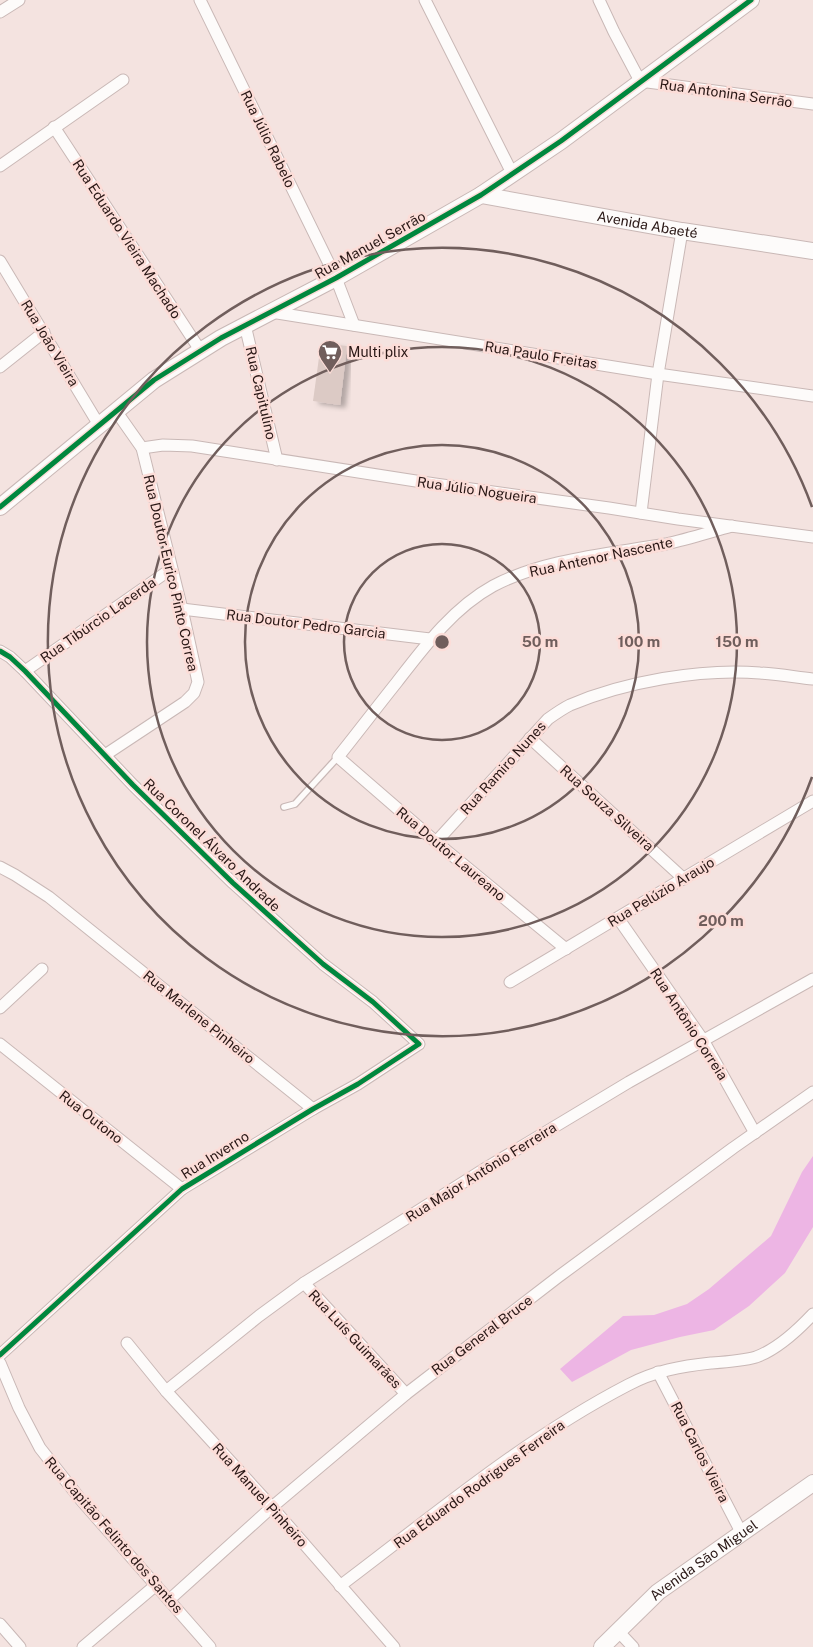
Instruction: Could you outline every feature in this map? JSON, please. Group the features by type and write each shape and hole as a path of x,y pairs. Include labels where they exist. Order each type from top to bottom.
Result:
{"street":[{"path":"0,12 19,0"},
{"name":"Rua Júlio Rabelo","path":"200,0 336,278 354,325"},
{"path":"425,0 513,175"},
{"path":"599,0 640,82"},
{"name":"Rua Manuel Serrão","path":"0,506 154,380 200,350 336,278 482,195 561,141 751,0"},
{"path":"0,166 122,80"},
{"name":"Rua Antonina Serrão","path":"640,82 813,104"},
{"name":"Rua Eduardo Vieira Machado","path":"54,127 200,350"},
{"name":"Avenida Abaeté","path":"482,195 682,231 813,252"},
{"path":"641,513 658,374 682,231"},
{"name":"Rua João Vieira","path":"0,261 100,426"},
{"name":"Rua Paulo Freitas","path":"269,312 658,374 813,396"},
{"name":"Rua Capitulino","path":"245,325 277,460"},
{"path":"0,367 44,332"},
{"name":"Rua Doutor Eurico Pinto Correa","path":"104,755 185,702 194,693 198,682 142,448 116,411"},
{"name":"Rua Júlio Nogueira","path":"142,448 163,445 192,446 277,460 813,537"},
{"name":"Rua Antenor Nascente","path":"338,757 430,639 452,617 493,586 547,566 668,543 732,526"},
{"name":"Rua Tibúrcio Lacerda","path":"25,671 171,568"},
{"name":"Rua Doutor Pedro Garcia","path":"182,609 430,639"},
{"name":"Rua Coronel Álvaro Andrade","path":"0,651 10,657 25,671 104,755 233,883 323,964 373,1002 420,1044"},
{"name":"Rua Ramiro Nunes","path":"436,842 548,719 568,706 597,694 682,676 759,673 813,679"},
{"name":"Rua Souza Silveira","path":"530,738 684,878"},
{"name":"Rua Doutor Laureano","path":"338,757 436,842 566,949"},
{"name":"Rua Pelúzio Araujo","path":"510,982 813,801"},
{"name":"Rua Marlene Pinheiro","path":"0,867 15,874 49,897 313,1109"},
{"name":"Rua Antônio Correia","path":"618,918 703,1040 755,1133"},
{"path":"0,1008 42,969"},
{"name":"Rua Major Antônio Ferreira","path":"166,1391 259,1316 304,1283 503,1158 629,1082 813,979"},
{"name":"Rua Outono","path":"0,1044 182,1189"},
{"name":"Rua Inverno","path":"0,1354 182,1189 313,1109 358,1084 420,1044"},
{"name":"Rua General Bruce","path":"169,1600 272,1507 406,1394 566,1271 813,1092"},
{"name":"Rua Luís Guimarães","path":"304,1283 406,1394"},
{"name":"Rua Eduardo Rodrigues Ferreira","path":"340,1586 541,1435 602,1398 658,1372 755,1357 773,1349 813,1314"},
{"name":"Rua Manuel Pinheiro","path":"127,1343 166,1391 272,1507 394,1647"},
{"name":"Rua Capitão Felinto dos Santos","path":"0,1362 18,1408 40,1448 80,1500 210,1647"},
{"name":"Rua Carlos Vieira","path":"658,1372 741,1532"},
{"name":"Avenida São Miguel","path":"602,1647 617,1630 658,1592 813,1483"},
{"path":"83,1647 156,1585"},
{"path":"0,1624 20,1647"},
{"path":"617,1630 633,1647"}],"lane":[{"path":"284,807 295,804 338,757"}],"shaded area":[{"path":"813,1156 813,1227 785,1273 749,1306 714,1330 631,1350 572,1382 560,1369 623,1316 654,1315 687,1304 709,1289 771,1236 802,1172"}],"building":[{"name":"Multi plix","path":"321,343 347,346 340,405 313,401"}],"cycle path":[{"path":"0,507 154,380 221,338 336,278 481,195 561,141 751,0"},
{"path":"0,651 10,657 25,671 133,785 233,883 323,964 373,1002 419,1044 358,1084 313,1109 182,1189 0,1355"}],"place":[{"name":"Multi plix","path":"330,373"}]}
